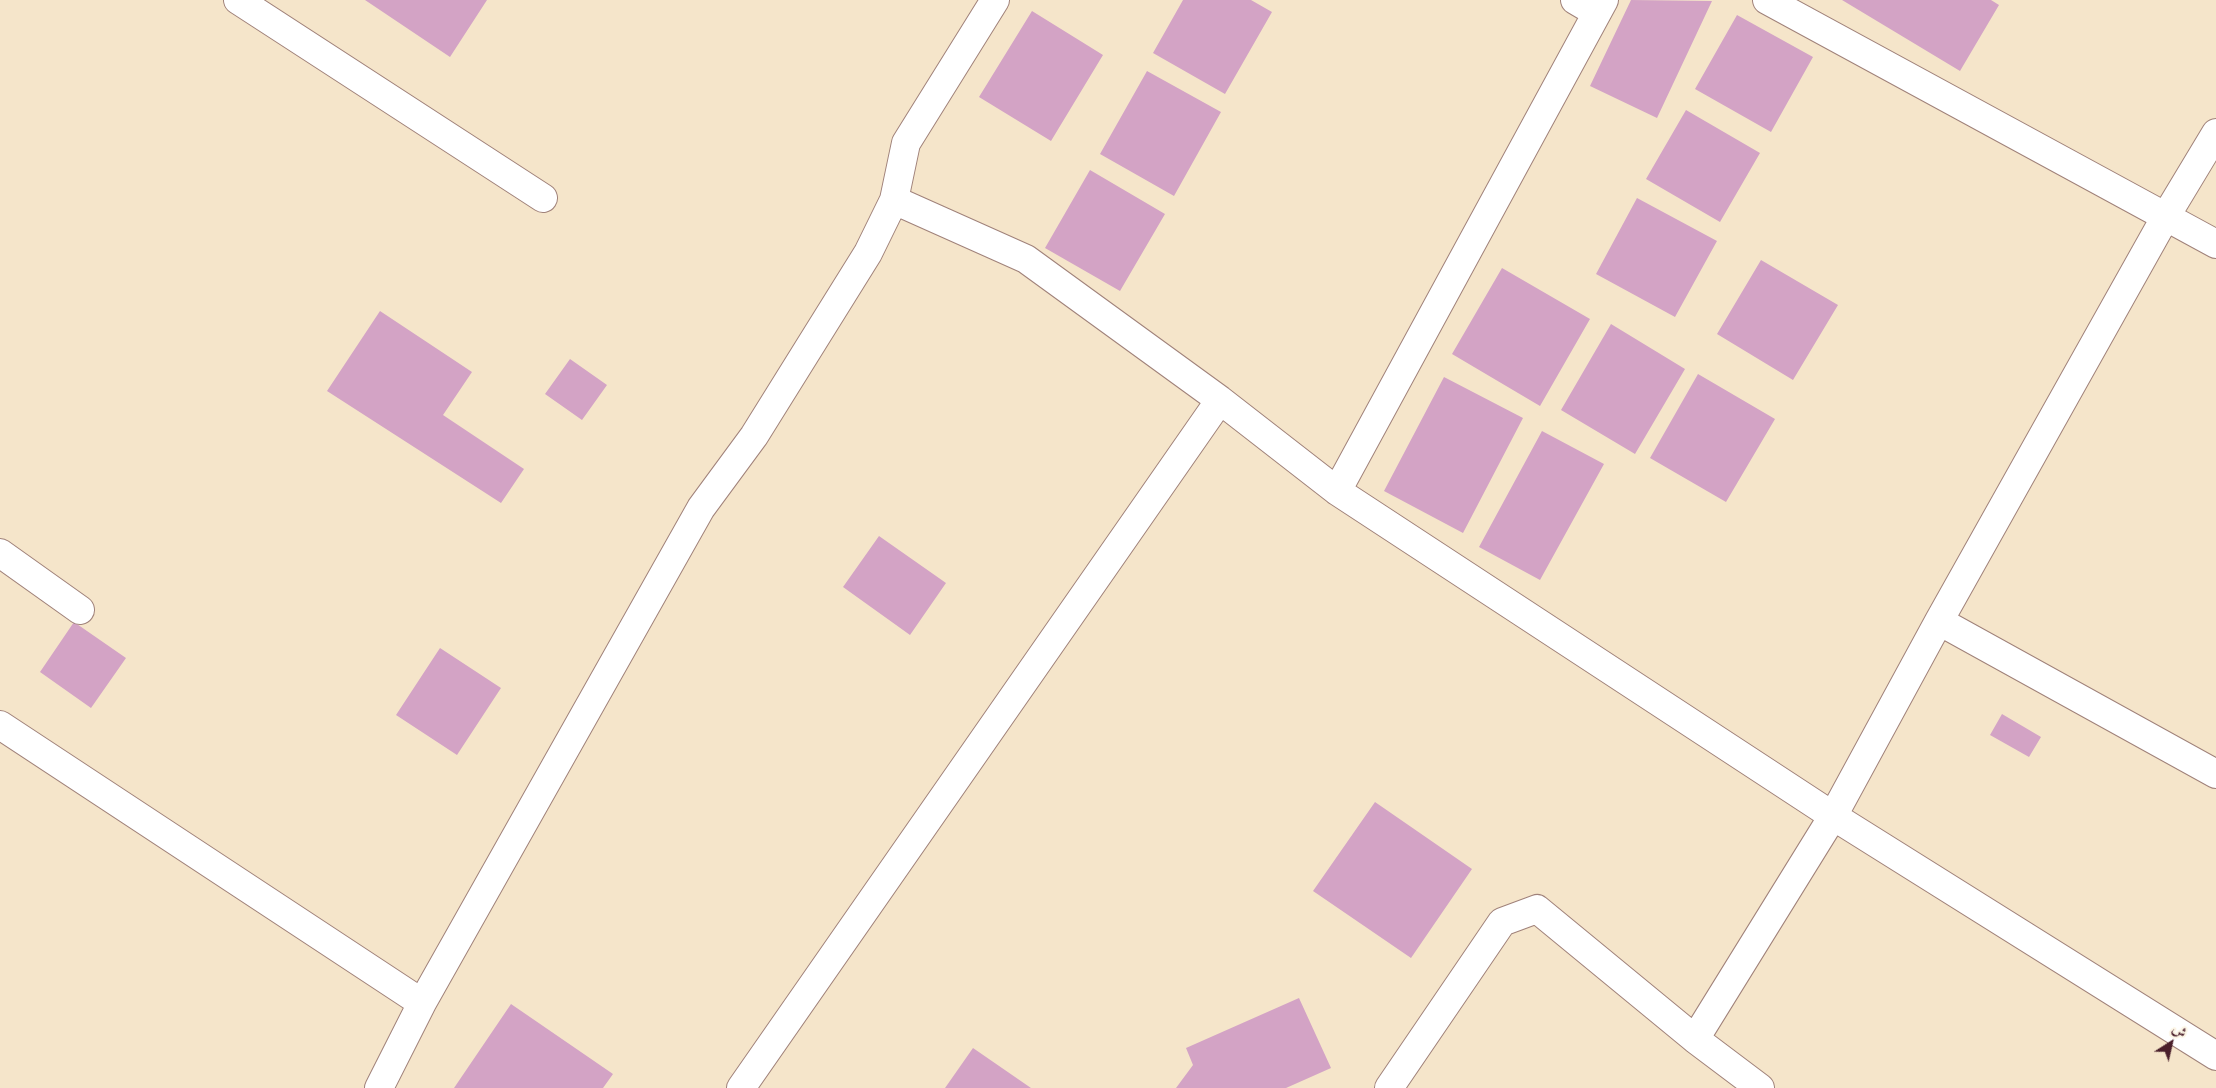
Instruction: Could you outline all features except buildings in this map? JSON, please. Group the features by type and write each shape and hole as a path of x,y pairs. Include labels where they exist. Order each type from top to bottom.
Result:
{"street":[{"path":"238,0 543,198"},
{"path":"379,1088 422,1003 701,508 754,436 868,253 894,200 906,143 995,0"},
{"path":"1767,0 1797,7 2216,244"},
{"path":"1337,491 1592,4"},
{"path":"1695,1039 1833,816 1939,621 2166,216 2216,133"},
{"path":"894,200 1026,259 1220,400 1337,491 1833,816 2216,1056"},
{"path":"741,1088 1220,400"},
{"path":"0,553 80,610"},
{"path":"1939,621 2216,774"},
{"path":"0,724 422,1003"},
{"path":"1389,1088 1502,922 1537,909 1695,1039 1760,1088"}]}
